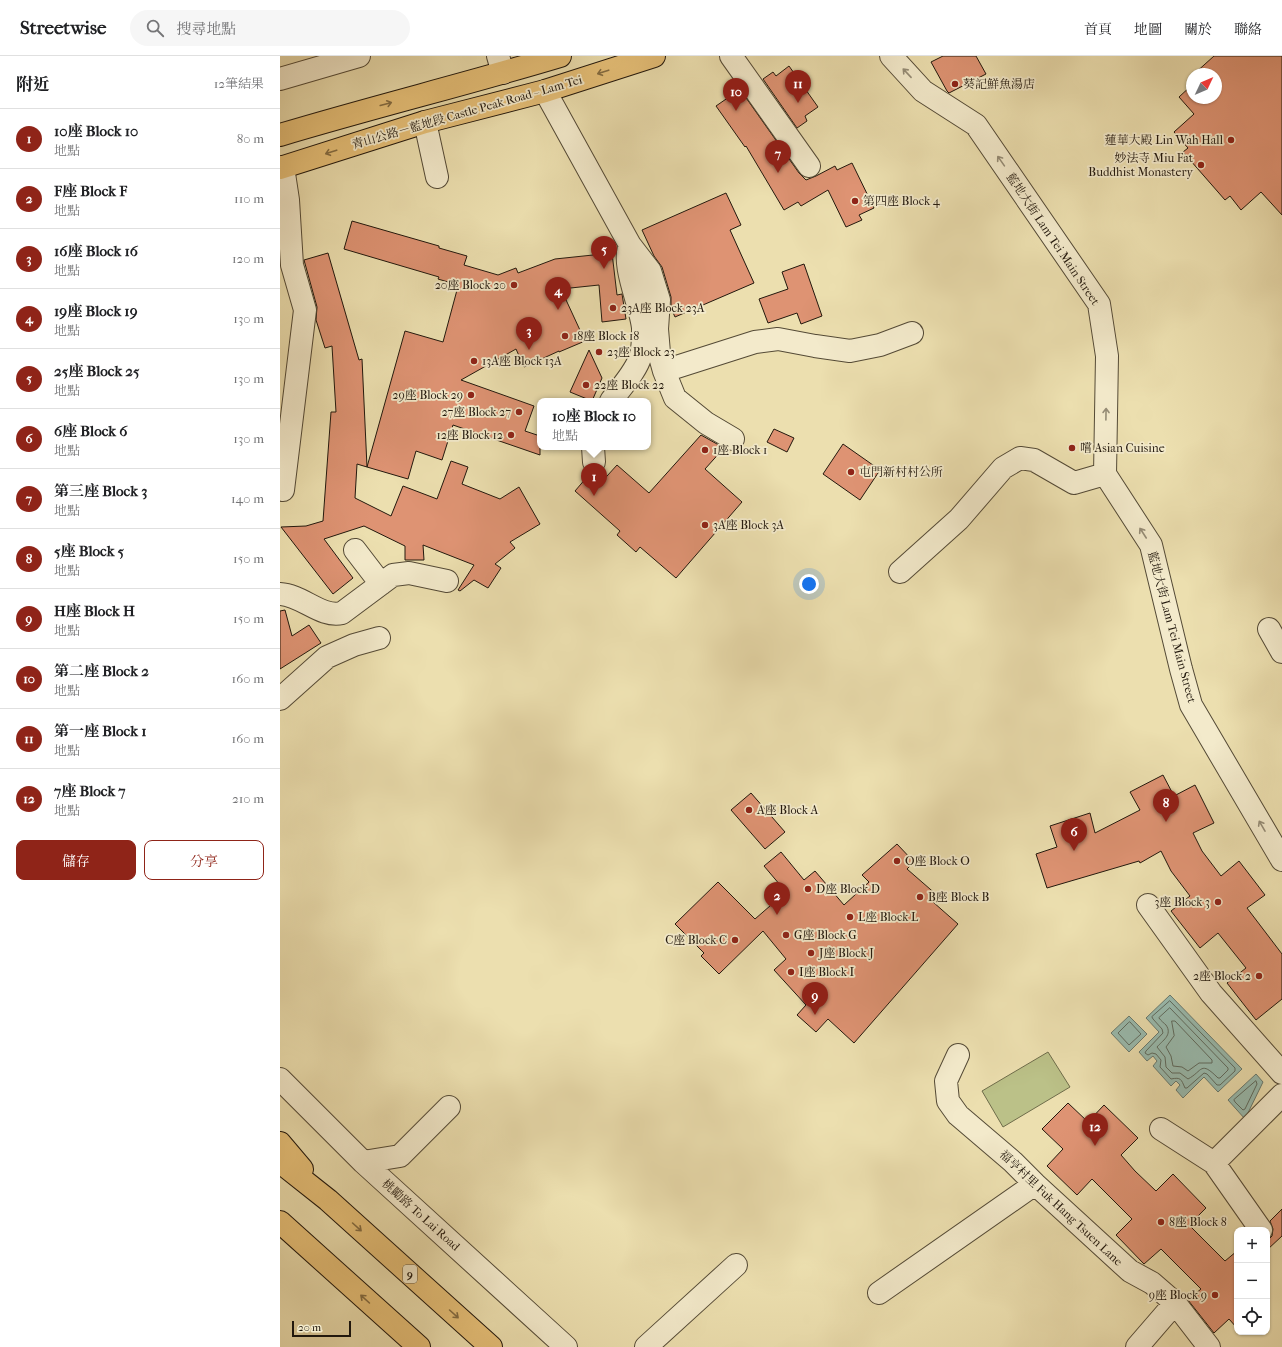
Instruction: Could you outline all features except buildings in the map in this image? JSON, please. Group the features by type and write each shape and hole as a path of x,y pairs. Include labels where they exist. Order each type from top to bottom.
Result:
{"main road":[{"path":"280,135 501,65 560,56"},
{"name":"青山公路－藍地段 Castle Peak Road – Lam Tei","path":"281,167 425,122 545,91 654,56"},
{"path":"280,1143 328,1200"},
{"name":"9","path":"280,1162 328,1200 491,1347"},
{"path":"280,1222 419,1347"}],"street":[{"path":"280,79 360,56"},
{"path":"731,56 809,166"},
{"name":"藍地大街 Lam Tei Main Street","path":"891,56 924,91 976,125 1099,304 1107,356 1106,474 1151,545 1191,705 1282,860"},
{"path":"545,91 630,245 650,271 659,300 657,329 659,353 664,371 675,398 706,423 733,439"},
{"path":"425,122 437,177"},
{"path":"281,167 288,200 285,230 292,265 305,310 283,490"},
{"path":"613,398 633,371 641,355 643,328 628,262 627,250 630,245"},
{"path":"664,371 755,342 778,339 850,351 880,345 912,333"},
{"path":"900,572 959,519 1003,468 1020,458 1034,460 1074,483 1106,474"},
{"path":"355,550 381,584"},
{"path":"280,594 294,598 335,615 342,613 393,575 409,573 447,581"},
{"path":"1269,629 1282,652"},
{"path":"280,698 327,657 354,645 379,638"},
{"path":"1148,905 1211,993 1282,1073"},
{"name":"福亨村里 Fuk Hang Tsuen Lane","path":"958,1055 946,1080 948,1101 958,1115 1013,1162 1034,1184 1130,1271 1152,1283 1174,1303 1208,1347"},
{"name":"桃勵路 To Lai Road","path":"280,1080 363,1162 566,1347"},
{"path":"1214,1163 1282,1095"},
{"path":"363,1162 400,1156 449,1107"},
{"path":"1161,1129 1214,1163 1259,1227"},
{"path":"879,1293 1034,1184"},
{"path":"646,1347 736,1265"},
{"path":"1137,1347 1174,1303"}],"green space":[{"path":"1048,1052 1070,1087 1003,1127 982,1091"}],"water":[{"path":"1170,995 1242,1069 1218,1092 1204,1077 1183,1098 1176,1090 1180,1085 1176,1081 1171,1086 1153,1066 1157,1061 1153,1056 1147,1061 1139,1052 1159,1032 1146,1018"},
{"path":"1129,1016 1147,1034 1129,1052 1111,1033"},
{"path":"1256,1074 1263,1082 1245,1119 1228,1100"}],"place":[{"name":"葵記鮮魚湯店","path":"955,84"},
{"name":"第一座 Block 1","path":"798,103"},
{"name":"第二座 Block 2","path":"736,111"},
{"name":"蓮華大殿 Lin Wah Hall","path":"1231,140"},
{"name":"妙法寺 Miu Fat Buddhist Monastery","path":"1201,165"},
{"name":"第三座 Block 3","path":"778,173"},
{"name":"第四座 Block 4","path":"855,201"},
{"name":"25座 Block 25","path":"604,269"},
{"name":"20座 Block 20","path":"514,285"},
{"name":"23A座 Block 23A","path":"613,308"},
{"name":"19座 Block 19","path":"558,310"},
{"name":"18座 Block 18","path":"565,336"},
{"name":"16座 Block 16","path":"529,350"},
{"name":"23座 Block 23","path":"599,352"},
{"name":"13A座 Block 13A","path":"474,361"},
{"name":"22座 Block 22","path":"586,385"},
{"name":"29座 Block 29","path":"471,395"},
{"name":"27座 Block 27","path":"519,412"},
{"name":"12座 Block 12","path":"511,435"},
{"name":"嚐 Asian Cuisine","path":"1072,448"},
{"name":"1座 Block 1","path":"705,450"},
{"name":"屯門新村村公所","path":"851,472"},
{"name":"10座 Block 10","path":"594,496"},
{"name":"3A座 Block 3A","path":"705,525"},
{"name":"A座 Block A","path":"749,810"},
{"name":"5座 Block 5","path":"1166,822"},
{"name":"6座 Block 6","path":"1074,851"},
{"name":"O座 Block O","path":"897,861"},
{"name":"D座 Block D","path":"808,889"},
{"name":"B座 Block B","path":"920,897"},
{"name":"3座 Block 3","path":"1218,902"},
{"name":"F座 Block F","path":"777,915"},
{"name":"L座 Block L","path":"850,917"},
{"name":"G座 Block G","path":"786,935"},
{"name":"C座 Block C","path":"735,940"},
{"name":"J座 Block J","path":"811,953"},
{"name":"I座 Block I","path":"791,972"},
{"name":"2座 Block 2","path":"1259,976"},
{"name":"H座 Block H","path":"815,1015"},
{"name":"7座 Block 7","path":"1095,1146"},
{"name":"8座 Block 8","path":"1161,1222"},
{"name":"9座 Block 9","path":"1215,1295"}]}
